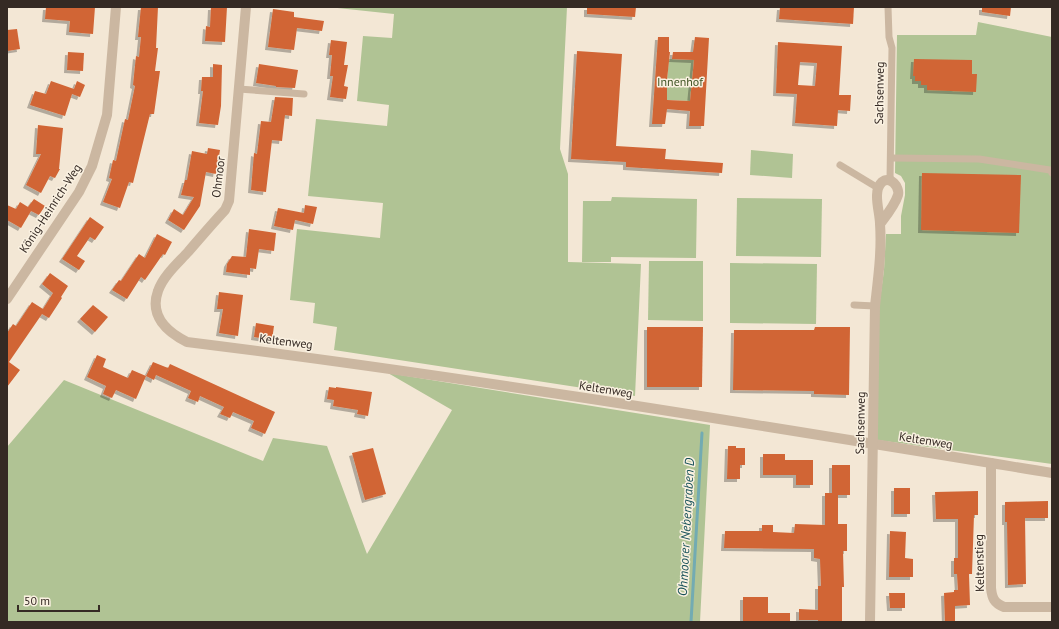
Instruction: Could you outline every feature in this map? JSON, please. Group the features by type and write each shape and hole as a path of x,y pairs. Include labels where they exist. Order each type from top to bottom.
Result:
{"street":[{"name":"König-Heinrich-Weg","path":"7,299 79,192 92,166 107,115 116,7"},
{"name":"Ohmoor","path":"162,323 156,311 157,297 162,284 173,268 225,210 230,201 246,7"},
{"path":"878,188 880,183 884,180 890,180"},
{"name":"Sachsenweg","path":"880,224 898,196 898,189 890,180"},
{"name":"Sachsenweg","path":"870,622 874,306 880,268 880,224 877,197 878,188"},
{"name":"Keltenweg","path":"162,323 174,336 187,342 364,365 653,410 714,418 1052,473"},
{"name":"Keltenstieg","path":"991,463 991,588 994,600 997,604 1008,607 1052,607"}],"lane":[{"name":"Sachsenweg","path":"888,7 889,37 892,48 890,180"},
{"path":"239,89 304,94"},
{"path":"891,158 979,159 1050,170 1052,173"},
{"path":"840,165 878,188"},
{"path":"854,305 874,306"}],"green space":[{"path":"328,7 567,7 560,149 568,174 568,262 641,264 635,396 334,350 337,327 313,323 315,303 290,300 297,229 380,238 383,203 308,196 316,119 387,126 389,105 357,101 363,36 392,38 394,14"},
{"path":"978,22 1052,37 1052,464 877,440 879,307 884,270 886,234 901,234 901,216 905,195 905,183 901,176 895,173 897,35 976,35"},
{"name":"Innenhof","path":"669,59 694,60 690,101 667,100"},
{"path":"751,150 793,154 792,178 750,175"},
{"path":"612,197 697,199 696,258 611,257 611,262 582,262 583,201 611,201"},
{"path":"737,198 822,199 821,257 736,256"},
{"path":"649,261 703,261 703,321 648,320"},
{"path":"730,263 817,264 816,324 730,323"},
{"path":"388,373 710,425 700,622 7,622 7,447 64,380 263,461 273,438 327,446 367,554 452,410"}],"building":[{"path":"46,7 95,7 93,34 69,32 70,21 45,19"},
{"path":"141,7 158,7 156,48 158,48 155,71 160,71 154,114 150,114 133,183 129,182 120,208 103,202 112,179 109,178 113,160 116,161 125,119 128,120 135,86 133,85 136,56 139,57 141,37 138,37"},
{"path":"211,7 227,7 225,42 205,41 206,26 210,27"},
{"path":"587,7 636,7 635,17 587,14"},
{"path":"780,7 854,7 853,24 779,19"},
{"path":"982,7 1011,7 1010,16 982,12"},
{"path":"273,9 294,12 294,17 324,21 322,31 297,28 294,50 268,47"},
{"path":"17,29 20,49 7,51 7,30"},
{"path":"658,37 669,37 670,52 667,80 667,100 690,101 694,60 672,59 673,52 693,52 695,37 709,38 704,126 689,126 690,111 667,109 665,124 652,124"},
{"path":"331,40 347,42 344,65 348,65 344,86 348,87 346,99 330,97 333,76 330,76 332,55 329,55"},
{"path":"778,42 842,46 839,95 851,95 850,111 838,110 837,126 795,123 797,94 776,93","holes":["800,62 817,63 815,86 798,85"]},
{"path":"577,51 622,54 616,146 666,149 665,159 723,163 722,173 626,167 626,162 571,159"},
{"path":"68,52 84,53 83,71 67,70"},
{"path":"914,59 972,60 972,74 977,74 976,92 927,90 927,85 921,85 921,81 915,81 915,76 913,76"},
{"path":"213,64 222,65 221,106 218,125 199,123 203,91 201,91 202,77 213,77"},
{"path":"259,64 298,70 295,88 276,87 256,83"},
{"path":"51,81 74,89 77,81 85,85 80,97 72,94 65,116 30,105 35,91 46,94"},
{"path":"275,97 293,98 292,116 285,115 282,141 272,140 266,192 251,190 254,153 257,154 261,121 271,122"},
{"path":"38,125 63,128 60,169 55,178 50,176 41,193 26,185 41,154 36,154"},
{"path":"208,148 220,150 216,174 206,172 200,206 184,230 168,220 174,209 183,215 194,197 181,195 185,180 187,180 192,151 207,154"},
{"path":"922,173 1021,175 1019,233 921,230"},
{"path":"34,199 45,206 39,215 31,211 21,228 7,220 7,205 16,209 20,202 28,207"},
{"path":"305,205 317,207 313,224 295,220 293,230 274,226 278,208 304,213"},
{"path":"90,217 104,227 95,240 90,237 77,256 85,261 79,270 62,259"},
{"path":"249,229 276,233 274,251 259,249 256,269 250,268 250,275 226,272 227,264 232,256 246,257"},
{"path":"157,234 172,242 165,255 163,254 145,280 141,277 127,299 112,290 119,280 121,281 139,254 145,258"},
{"path":"50,273 68,286 49,318 42,314 9,362 20,370 7,387 7,333 13,324 16,326 32,302 43,309 53,293 42,284"},
{"path":"219,292 243,295 238,336 219,333 223,309 217,309"},
{"path":"93,305 108,317 95,332 80,319"},
{"path":"256,323 274,326 272,340 254,337"},
{"path":"647,327 703,327 702,387 647,387"},
{"path":"815,327 850,327 849,395 814,394 814,391 733,390 734,330 814,330"},
{"path":"97,355 106,359 103,367 128,378 132,370 146,376 136,399 116,390 112,398 103,394 106,386 87,377"},
{"path":"153,362 168,368 170,364 275,412 265,434 251,428 254,421 233,412 230,418 220,414 224,407 200,396 198,402 188,398 191,391 156,375 154,380 146,376"},
{"path":"329,387 372,392 368,416 357,414 358,410 333,406 334,400 327,399"},
{"path":"728,446 745,448 745,465 740,465 740,479 727,479"},
{"path":"373,448 386,494 365,500 352,453"},
{"path":"763,454 785,454 785,460 813,460 813,485 796,485 796,475 763,475"},
{"path":"832,465 850,465 850,495 838,495 838,524 847,524 847,551 843,551 844,587 842,587 842,622 799,620 799,609 818,610 818,586 821,586 820,559 814,558 814,549 724,548 725,531 762,531 762,525 773,525 773,532 794,533 795,524 825,525 825,493 832,493"},
{"path":"894,488 910,488 910,514 894,514"},
{"path":"978,491 978,515 974,515 972,574 969,574 970,605 955,606 955,622 945,622 944,593 958,590 957,574 954,574 954,558 958,558 958,519 936,519 935,492"},
{"path":"1048,501 1048,518 1025,518 1026,584 1008,585 1007,522 1005,522 1005,502"},
{"path":"890,531 906,532 905,558 913,559 913,577 889,577"},
{"path":"889,593 905,593 905,608 890,608"},
{"path":"743,597 768,597 768,613 790,613 790,622 743,622"}],"waterway":[{"name":"Ohmoorer Nebengraben D","path":"691,622 702,433"}]}
